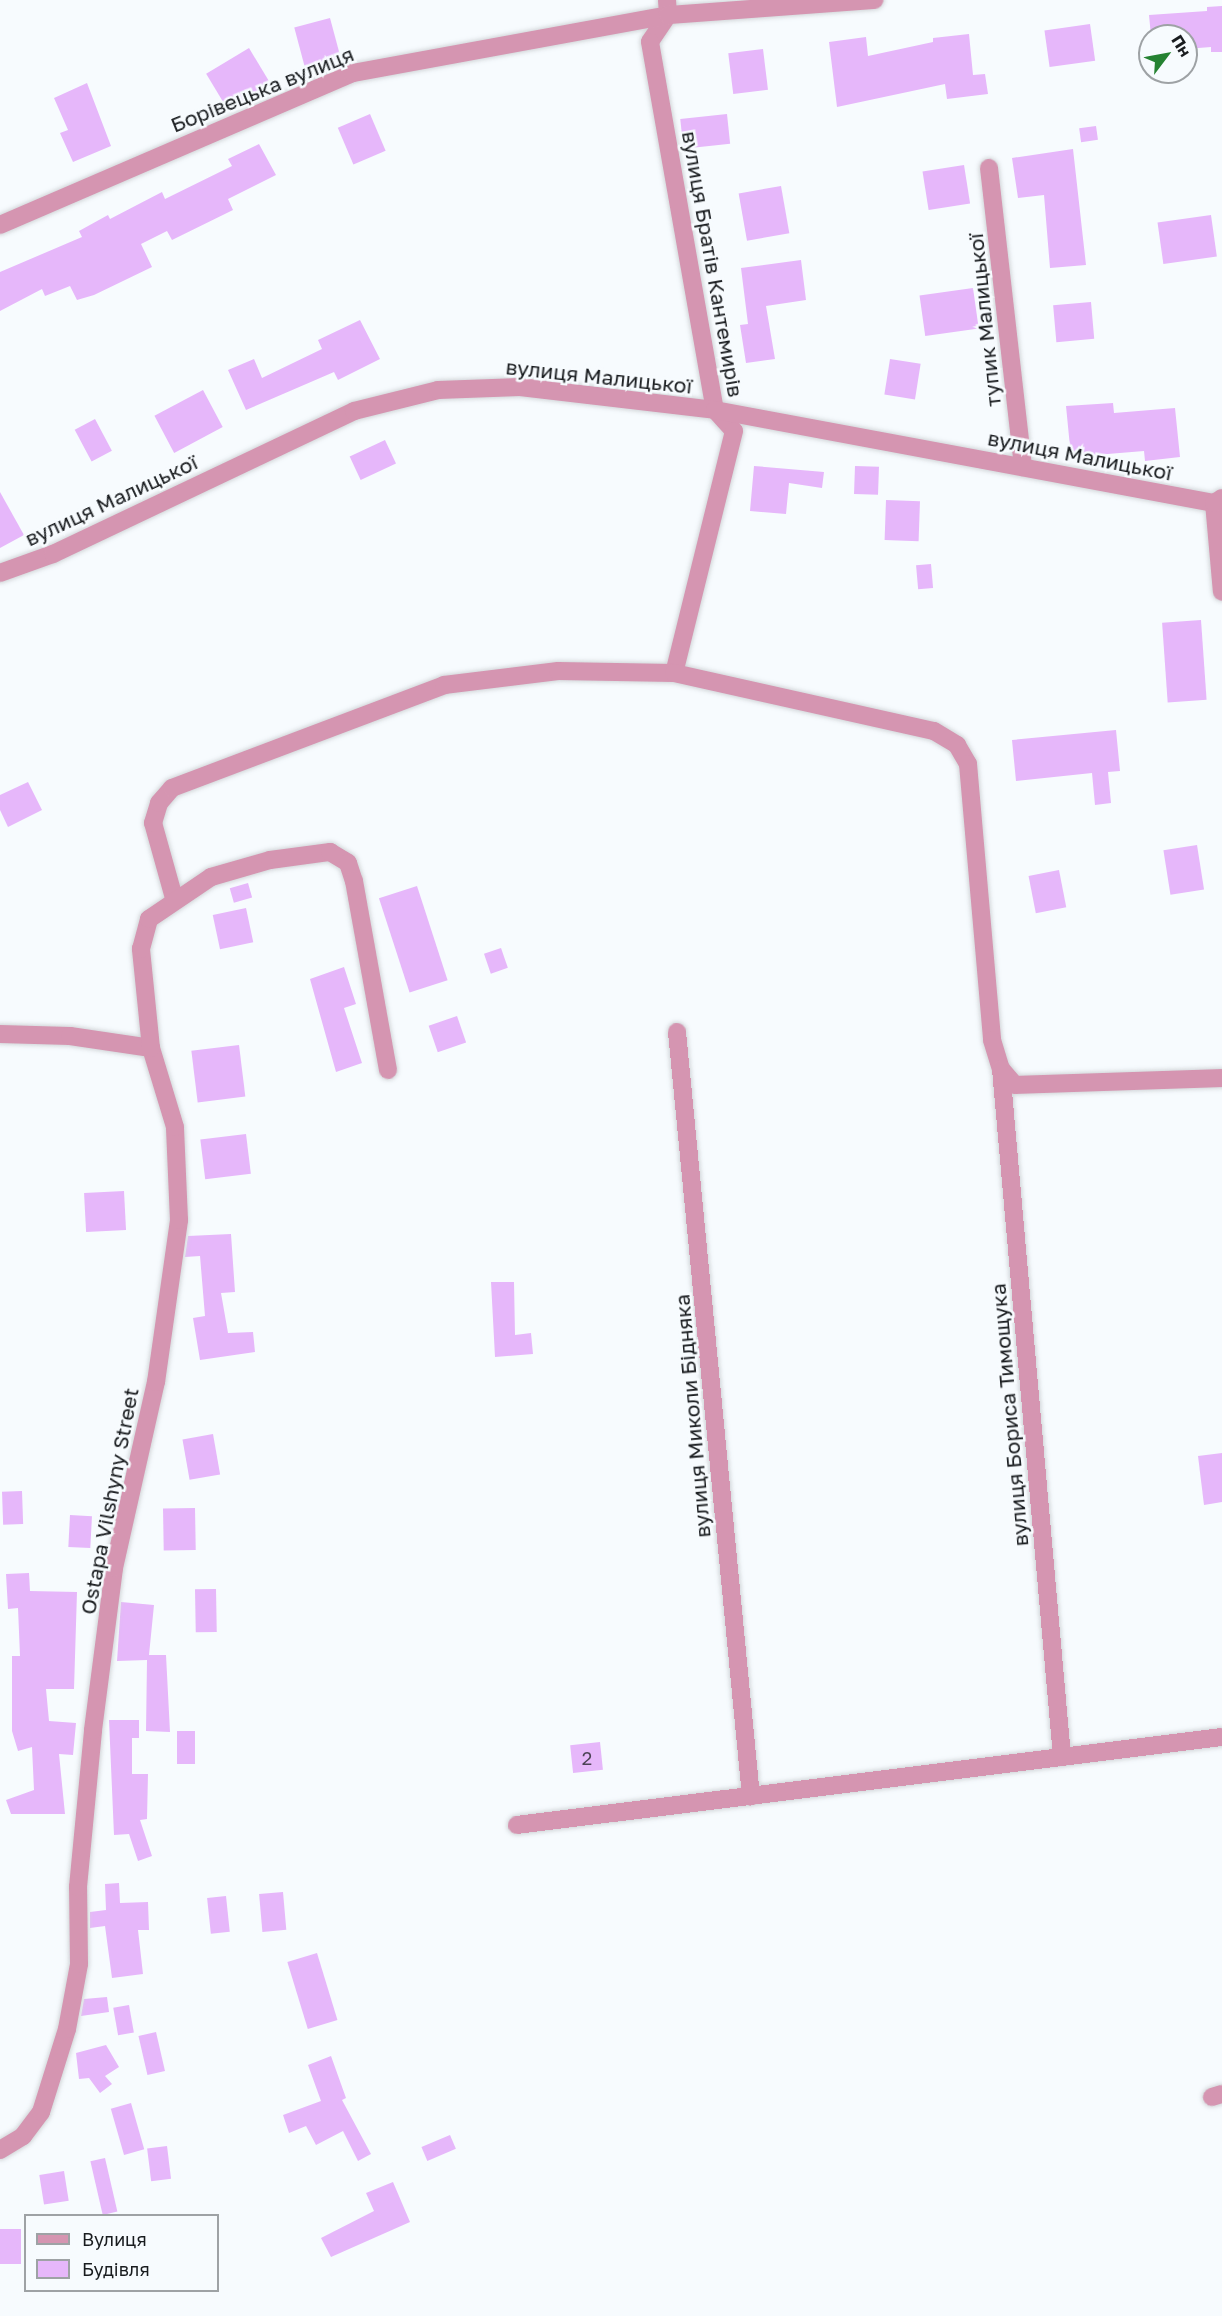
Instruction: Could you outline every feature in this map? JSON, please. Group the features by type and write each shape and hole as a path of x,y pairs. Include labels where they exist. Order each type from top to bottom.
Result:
{"street":[{"name":"Борівецька вулиця","path":"0,225 353,73 667,7 874,0"},
{"name":"вулиця Братів Кантемирів","path":"667,7 650,42 715,410 734,431 674,673"},
{"name":"тупик Малицької","path":"989,168 1023,467"},
{"name":"вулиця Малицької","path":"0,573 53,554 354,411 438,390 520,387 715,410 1023,467 1218,500"},
{"path":"1218,500 1222,592"},
{"name":"вулиця Бориса Тимощука","path":"174,898 153,823 159,803 172,788 444,685 558,671 674,673 934,731 957,745 968,764 992,1040 1001,1069 1062,1757"},
{"path":"174,898 212,877 270,860 330,852 348,863 388,1070"},
{"name":"Ostapa Vilshyny Street","path":"0,2150 23,2136 41,2112 67,2029 79,1964 78,1887 111,1592 156,1382 179,1220 175,1127 151,1048 141,949 149,919 174,898"},
{"name":"вулиця Миколи Бідняка","path":"677,1032 751,1796"},
{"path":"0,1034 70,1036 151,1048"},
{"path":"1001,1069 1015,1085 1222,1078"},
{"path":"518,1826 1222,1737"}],"building":[{"path":"1222,6 1222,52 1211,52 1211,47 1198,48 1198,24 1150,24 1149,15 1207,11 1207,7"},
{"path":"330,18 341,59 305,68 294,28"},
{"path":"1090,24 1095,61 1050,67 1044,30"},
{"path":"969,34 973,75 985,74 988,94 947,99 945,84 837,107 829,42 866,37 868,56 933,42 933,38"},
{"path":"249,48 271,85 228,111 206,74"},
{"path":"763,49 768,90 733,94 728,53"},
{"path":"87,83 111,146 73,162 60,133 68,130 54,98"},
{"path":"370,114 386,151 353,164 338,128"},
{"path":"727,114 730,144 683,149 680,119"},
{"path":"1096,126 1098,140 1081,142 1079,128"},
{"path":"259,144 276,175 228,199 233,210 172,240 167,231 141,244 152,267 94,295 77,300 70,286 45,296 42,289 0,311 0,272 82,237 79,231 108,215 110,219 162,192 165,199 232,166 228,159"},
{"path":"1073,149 1086,265 1050,268 1044,195 1018,198 1012,158"},
{"path":"964,165 970,204 929,210 923,172"},
{"path":"781,186 789,233 747,241 739,193"},
{"path":"1211,215 1217,257 1163,264 1158,223"},
{"path":"801,260 806,300 766,306 775,359 746,363 740,325 748,324 741,268"},
{"path":"973,288 979,329 925,336 920,296"},
{"path":"1091,302 1094,339 1056,342 1053,305"},
{"path":"360,320 380,359 338,380 334,372 246,410 228,370 254,359 262,378 322,349 318,340"},
{"path":"890,359 921,364 915,399 884,395"},
{"path":"203,390 223,427 174,453 154,416"},
{"path":"1113,403 1114,413 1175,408 1180,457 1145,461 1144,451 1071,457 1066,406"},
{"path":"95,419 112,451 92,462 75,430"},
{"path":"385,440 396,464 361,480 350,456"},
{"path":"754,466 824,472 822,488 789,483 786,514 750,511"},
{"path":"855,466 879,467 878,495 854,494"},
{"path":"0,492 24,535 0,548"},
{"path":"886,500 920,501 919,541 885,540"},
{"path":"931,564 933,588 918,589 916,565"},
{"path":"1201,620 1207,700 1168,703 1162,623"},
{"path":"1116,730 1120,771 1108,772 1111,803 1095,805 1092,773 1016,781 1012,740"},
{"path":"28,782 42,810 8,827 0,810 0,795"},
{"path":"1197,845 1204,889 1170,895 1163,850"},
{"path":"1059,870 1066,907 1036,913 1029,876"},
{"path":"248,883 252,897 234,903 230,888"},
{"path":"417,886 448,980 410,993 379,898"},
{"path":"246,908 253,942 220,949 213,915"},
{"path":"501,948 508,968 491,974 484,954"},
{"path":"344,967 356,1004 344,1008 362,1063 336,1072 310,979"},
{"path":"457,1016 466,1042 438,1052 429,1026"},
{"path":"239,1045 245,1097 198,1102 191,1051"},
{"path":"246,1134 251,1174 205,1179 200,1140"},
{"path":"124,1191 126,1230 86,1232 84,1193"},
{"path":"231,1234 235,1292 221,1293 228,1333 253,1332 255,1352 200,1360 193,1318 205,1316 200,1256 185,1257 188,1236"},
{"path":"491,1282 514,1282 515,1335 531,1333 533,1354 495,1357"},
{"path":"213,1434 220,1474 190,1480 182,1439"},
{"path":"1222,1453 1222,1502 1204,1505 1198,1456"},
{"path":"22,1491 23,1524 3,1525 2,1492"},
{"path":"195,1508 196,1550 164,1551 163,1509"},
{"path":"70,1515 92,1516 90,1548 68,1547"},
{"path":"29,1573 30,1591 77,1592 74,1689 46,1689 49,1721 76,1723 73,1755 59,1754 65,1814 11,1814 6,1800 34,1790 32,1747 18,1751 12,1731 12,1656 20,1656 18,1608 8,1609 6,1574"},
{"path":"195,1589 216,1589 217,1632 196,1632"},
{"path":"121,1602 154,1605 149,1655 166,1655 170,1732 146,1731 147,1660 117,1661"},
{"path":"109,1720 139,1720 139,1738 132,1738 132,1774 148,1774 147,1819 140,1820 152,1856 138,1861 129,1834 114,1835"},
{"path":"177,1731 195,1731 195,1764 177,1764"},
{"path":"600,1742 603,1770 573,1773 570,1745"},
{"path":"119,1883 120,1903 148,1902 149,1930 138,1930 143,1974 112,1978 105,1926 90,1928 90,1912 106,1910 105,1884"},
{"path":"283,1892 286,1930 262,1932 259,1894"},
{"path":"226,1896 230,1932 211,1934 207,1898"},
{"path":"317,1953 337,2020 308,2029 287,1962"},
{"path":"107,1997 109,2012 81,2016 84,1999"},
{"path":"129,2005 134,2033 118,2035 113,2008"},
{"path":"156,2032 165,2071 147,2075 138,2036"},
{"path":"106,2045 119,2067 105,2076 112,2084 100,2093 89,2078 79,2079 76,2053"},
{"path":"331,2056 346,2098 342,2100 371,2154 358,2161 343,2131 316,2145 306,2126 289,2133 283,2115 321,2101 308,2065"},
{"path":"131,2103 144,2149 124,2155 111,2109"},
{"path":"450,2135 456,2149 427,2161 421,2147"},
{"path":"167,2146 171,2179 151,2181 147,2148"},
{"path":"105,2158 117,2212 103,2214 90,2161"},
{"path":"64,2171 69,2201 44,2205 39,2175"},
{"path":"393,2182 410,2222 331,2257 321,2238 374,2211 366,2193"},
{"path":"0,2229 21,2229 21,2264 0,2264"}]}
